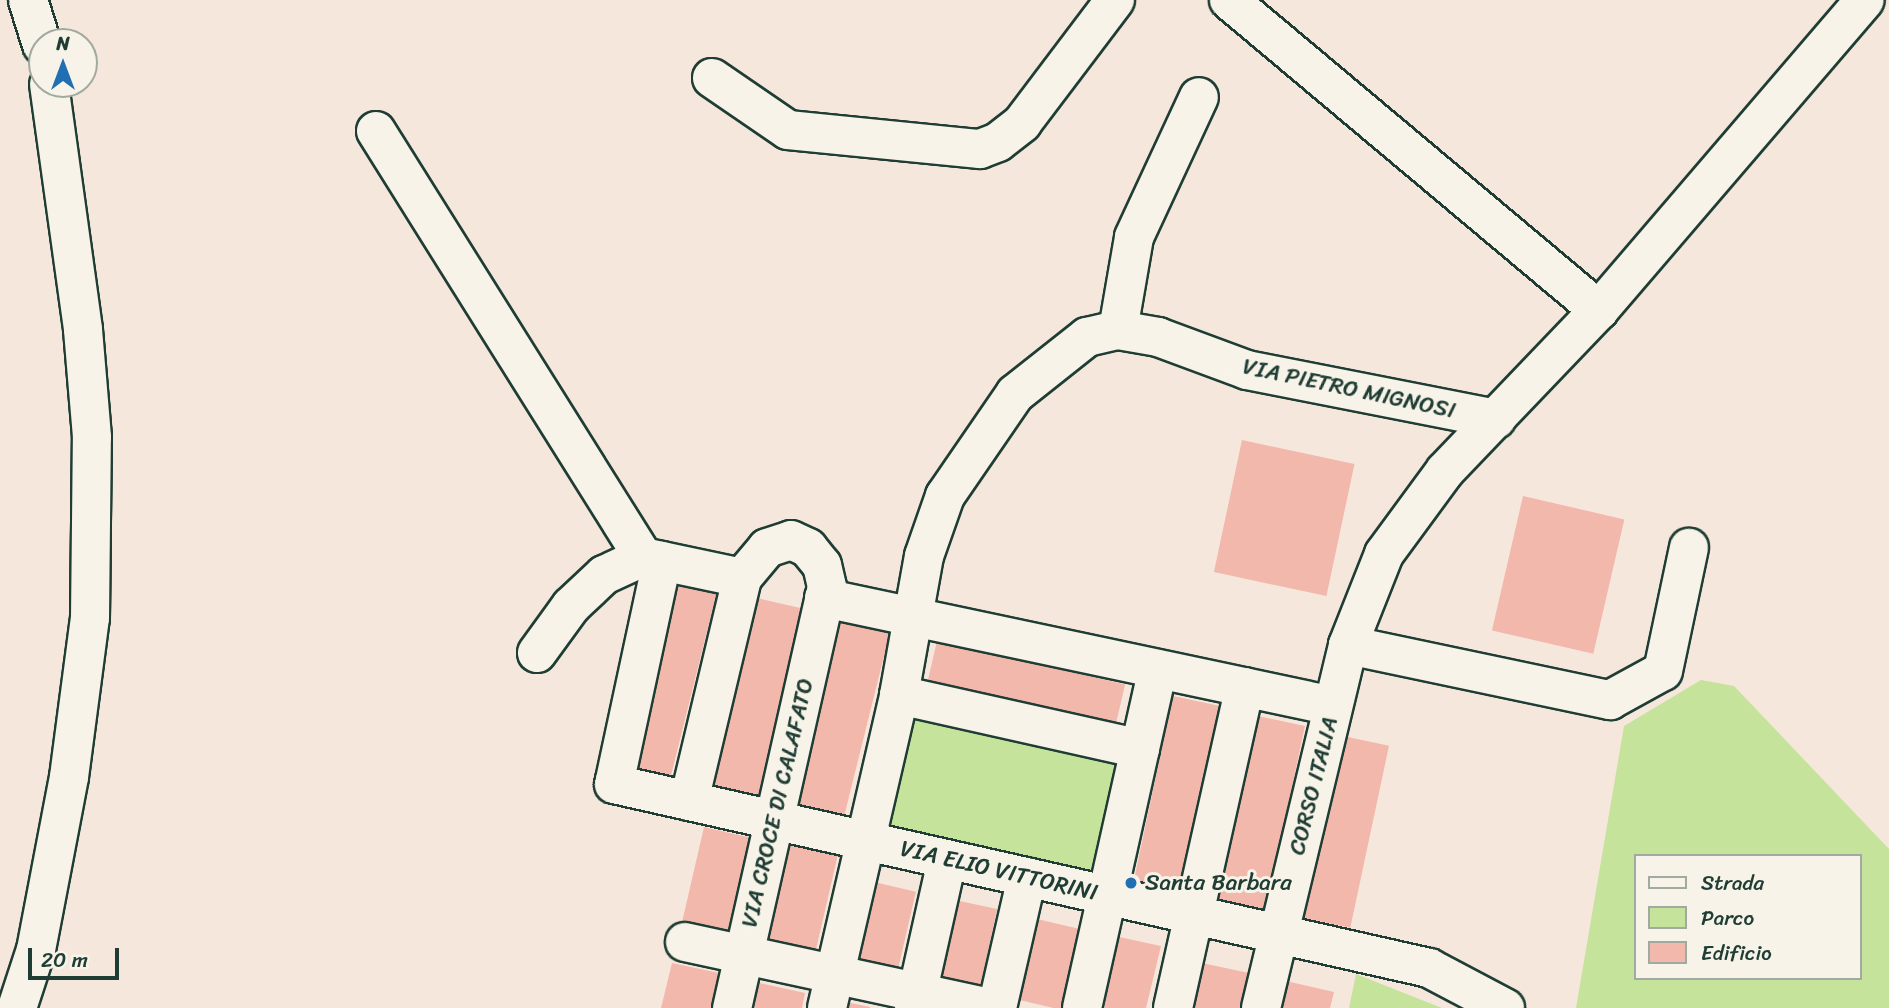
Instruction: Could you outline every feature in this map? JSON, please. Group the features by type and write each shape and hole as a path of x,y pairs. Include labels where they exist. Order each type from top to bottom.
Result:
{"street":[{"path":"28,0 37,28"},
{"path":"712,78 788,130 980,149 998,142 1022,123 1115,0"},
{"path":"1228,0 1599,310"},
{"name":"CORSO ITALIA","path":"1261,1008 1348,645 1384,554 1445,471 1599,310 1865,0"},
{"path":"1118,330 1134,237 1199,97"},
{"path":"17,1008 39,937 69,777 90,618 92,437 83,329 51,98"},
{"path":"376,131 653,559"},
{"name":"VIA PIETRO MIGNOSI","path":"830,991 899,695 924,556 945,496 983,435 1015,394 1087,337 1118,330 1158,337 1247,370 1496,419"},
{"name":"VIA CROCE DI CALAFATO","path":"732,1008 824,598 822,565 808,548 791,540 767,548 742,578"},
{"path":"1348,645 1610,700 1663,671 1689,548"},
{"path":"537,653 571,606 604,575 653,559 742,578 690,801"},
{"name":"VIA ELIO VITTORINI","path":"653,559 614,784 1429,968 1505,1008"},
{"path":"824,598 1333,706"},
{"path":"1082,1008 1158,669"},
{"path":"1173,1008 1245,687"},
{"path":"899,695 1140,749"},
{"path":"916,1000 947,860"},
{"path":"997,1008 1027,877"},
{"path":"685,942 744,954 830,991 989,1008"}],"green space":[{"path":"1701,680 1734,686 1889,849 1889,1008 1576,1008 1624,726"},
{"path":"905,704 1128,756 1099,883 876,832"},
{"path":"1356,974 1442,1008 1349,1008"}],"building":[{"path":"1242,440 1354,464 1326,596 1214,572"},
{"path":"1523,496 1624,519 1593,654 1492,630"},
{"path":"669,577 718,589 671,776 622,764"},
{"path":"757,598 804,609 761,796 714,785"},
{"path":"842,618 891,630 844,815 796,803"},
{"path":"937,641 1125,684 1115,729 927,686"},
{"path":"1173,696 1220,706 1181,890 1134,880"},
{"path":"1258,716 1305,726 1266,910 1219,900"},
{"path":"1343,736 1389,746 1350,928 1304,918"},
{"path":"704,827 750,838 727,935 682,924"},
{"path":"788,844 838,855 815,954 765,942"},
{"path":"874,882 916,892 897,973 855,963"},
{"path":"955,900 997,909 980,989 938,980"},
{"path":"1037,919 1080,929 1062,1008 1018,1000"},
{"path":"1119,937 1161,946 1146,1008 1103,1008"},
{"path":"672,963 719,973 711,1008 661,1008"},
{"path":"1202,963 1249,973 1241,1008 1192,1008"},
{"path":"1286,981 1334,992 1330,1008 1279,1008"},
{"path":"755,982 805,993 802,1008 750,1008"},
{"path":"846,1002 870,1007 870,1008 845,1008"}],"place":[{"name":"Santa Barbara","path":"1131,883"}]}
